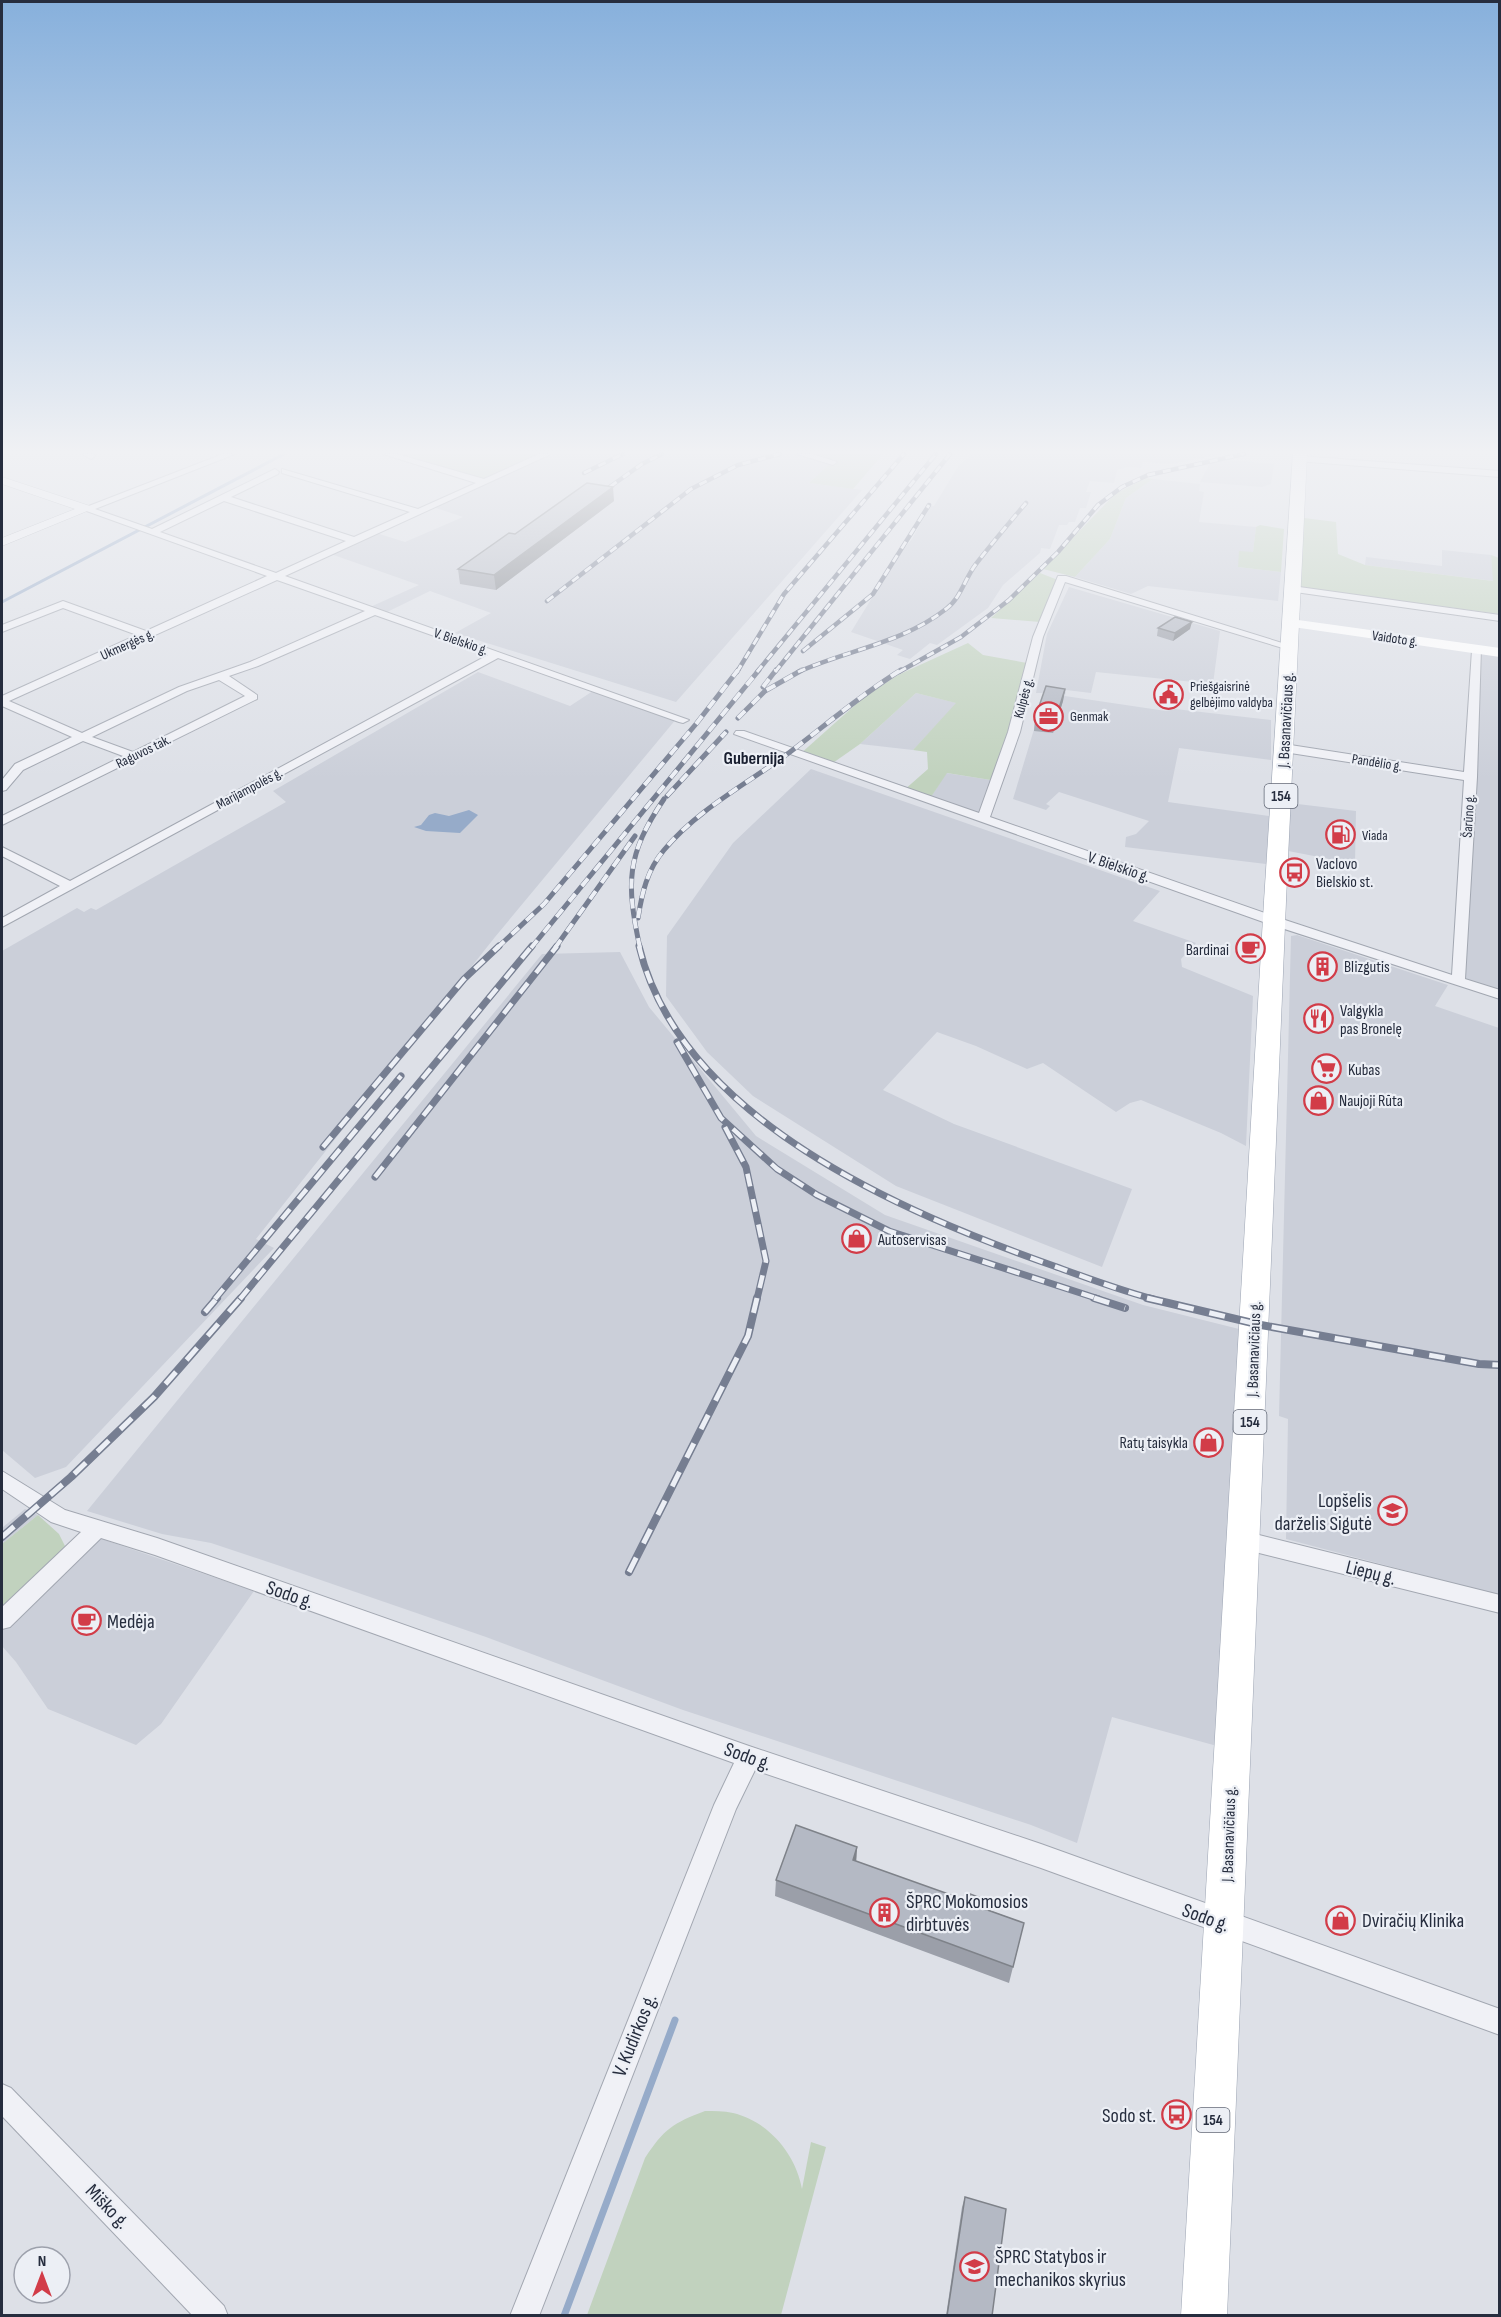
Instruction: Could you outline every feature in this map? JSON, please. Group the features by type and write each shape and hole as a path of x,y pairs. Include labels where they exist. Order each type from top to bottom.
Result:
{"main road":[{"name":"J. Basanavičiaus g.","path":"1204,2316 1294,562"},
{"name":"Vaidoto g.","path":"1291,623 1500,653"}],"street":[{"name":"V. Bielskio g.","path":"237,562 683,720"},
{"name":"Ukmergės g.","path":"2,701 308,562"},
{"name":"Kulpės g.","path":"983,819 1014,732 1038,637 1062,578 1290,647"},
{"path":"1292,589 1500,618"},
{"path":"2,629 63,604 147,635"},
{"path":"2,787 19,767 82,737 183,689 222,677 374,610"},
{"name":"Šarūno g.","path":"1457,981 1460,974 1477,650"},
{"name":"Marijampolės g.","path":"2,923 498,654"},
{"name":"Raguvos tak.","path":"2,821 253,697 241,687 222,677"},
{"path":"2,701 82,737 133,756"},
{"name":"V. Bielskio g.","path":"740,734 1274,921 1500,995"},
{"name":"Pandėlio g.","path":"1284,748 1471,777"},
{"path":"2,852 70,886"},
{"name":"Sodo g.","path":"2,1479 58,1516 269,1586 749,1757 1041,1856 1500,2022"},
{"path":"2,1620 97,1529"},
{"name":"Liepų g.","path":"1243,1540 1500,1604"},
{"name":"V. Kudirkos g.","path":"524,2316 726,1805 749,1757"},
{"name":"Miško g.","path":"2,2097 214,2316"}],"shaded area":[{"path":"354,562 799,562 676,702 455,633 491,613 430,591 383,614 368,608 419,585"},
{"path":"894,562 1029,562 1003,585 988,608 937,645 930,643 910,659 897,655 903,650 851,632"},
{"path":"1089,562 1243,562 1238,567 1281,572 1278,601 1148,586 1131,594 1075,577"},
{"path":"1365,562 1409,562 1442,566 1442,562 1492,562 1494,581 1365,565"},
{"path":"1069,587 1220,631 1213,684 1096,672 1091,693 1066,690 1065,696 1166,711 1175,709 1271,720 1271,760 1179,748 1168,802 1269,816 1266,864 1125,847 1126,837 1136,834 1149,821 1059,792 1046,804 1050,806 1046,810 1013,799 1045,693 1036,693 1047,634"},
{"path":"1477,650 1499,653 1499,995 1457,981"},
{"path":"478,672 570,706 596,689 677,718 495,937 256,1239 274,1248 66,1467 35,1478 2,1450 2,951 77,908 84,912 91,908 96,910 286,802 273,791"},
{"path":"916,693 957,703 913,750 860,744"},
{"path":"811,769 1160,891 1133,921 1196,943 1181,959 1182,967 1253,996 1246,1146 1221,1133 1141,1100 1130,1103 1116,1112 1043,1063 1027,1069 976,1046 937,1032 883,1090 954,1124 1132,1189 1102,1267 896,1186 753,1096 707,1052 666,996 667,936 733,843"},
{"path":"946,773 997,781 983,819 929,800"},
{"path":"1281,802 1356,811 1355,864 1278,849"},
{"path":"1297,935 1448,985 1435,1006 1499,1028 1499,1595 1286,1539 1288,1419 1279,1416 1291,936"},
{"path":"620,952 649,1007 756,1136 885,1215 1143,1305 1243,1330 1217,1746 1112,1717 1077,1843 1031,1825 683,1710 486,1637 283,1567 211,1543 162,1534 87,1511 542,954"},
{"path":"25,1509 38,1515 2,1544 2,1528"},
{"path":"102,1539 254,1591 161,1724 136,1745 48,1709 16,1662 2,1646 2,1608 65,1546"}],"green space":[{"path":"1050,562 1089,562 1075,577 1043,569"},
{"path":"1238,562 1282,562 1281,572 1238,567"},
{"path":"1301,562 1358,562 1365,565 1493,581 1492,562 1499,562 1499,614 1299,587"},
{"path":"1040,573 1058,580 1040,622 991,618"},
{"path":"968,643 983,655 1027,663 997,781 947,773 929,800 903,791 928,769 927,752 913,750 956,703 916,693 860,744 830,765 799,755 863,698 898,675"},
{"path":"38,1515 59,1534 65,1546 2,1608 2,1544"},
{"path":"705,2111 723,2111 746,2117 769,2131 794,2163 802,2189 811,2142 826,2147 781,2315 587,2315 645,2158 670,2128"}],"water":[{"path":"469,810 478,815 460,833 426,831 414,827 421,825 429,815 435,813 449,816"}],"building":[{"path":"468,562 511,562 494,575 458,569"},
{"path":"1175,617 1192,622 1175,633 1158,628"},
{"path":"1046,686 1065,689 1055,721 1035,718"},
{"path":"1244,938 1258,940 1258,952 1244,950"},
{"name":"ŠPRC Mokomosios dirbtuvės","path":"796,1825 857,1847 853,1860 968,1901 970,1894 981,1898 979,1907 1024,1923 1013,1967 776,1880"},
{"name":"ŠPRC Statybos ir mechanikos skyrius","path":"965,2197 1006,2209 992,2316 947,2316"}],"waterway":[{"path":"2,602 78,562"},
{"path":"564,2316 675,2020"}],"railway":[{"path":"547,601 597,562"},
{"path":"737,672 784,594 811,562"},
{"path":"757,672 847,562"},
{"path":"775,672 863,562"},
{"path":"803,651 873,594 893,562"},
{"path":"800,671 893,638 929,621 951,604 977,562"},
{"path":"899,672 961,637 1009,600 1048,562"},
{"path":"497,948 544,904 696,724 738,670"},
{"path":"531,948 759,670"},
{"path":"763,687 776,670"},
{"path":"638,918 649,874 658,858 677,835 707,809 790,752 858,699 901,670"},
{"path":"738,718 765,691 800,671"},
{"path":"667,796 726,732"},
{"path":"640,948 632,905 632,870 642,837 664,799"},
{"path":"555,948 635,836"},
{"path":"323,1147 464,979 499,946"},
{"path":"240,1299 532,946"},
{"path":"375,1177 557,946"},
{"path":"639,946 662,1007 700,1062 749,1109 806,1151 868,1187 932,1218 1054,1266 1153,1299"},
{"path":"677,1042 721,1118 777,1169 817,1195 889,1231 1099,1299"},
{"path":"215,1299 401,1076"},
{"path":"725,1127 746,1167 766,1261 757,1299"},
{"path":"205,1312 217,1298"},
{"path":"2,1537 71,1477 154,1397 241,1298"},
{"path":"629,1572 748,1336 757,1298"},
{"path":"1094,1298 1125,1308"},
{"path":"1147,1298 1261,1325 1479,1364 1500,1365"}],"place":[{"name":"Priešgaisrinė gelbėjimo valdyba","path":"1169,694"},
{"name":"Genmak","path":"1049,716"},
{"name":"Viada","path":"1341,835"},
{"name":"Vaclovo Bielskio st.","path":"1295,872"},
{"name":"Bardinai","path":"1250,949"},
{"name":"Blizgutis","path":"1323,966"},
{"name":"Valgykla pas Bronelę","path":"1319,1019"},
{"name":"Kubas","path":"1327,1069"},
{"name":"Naujoji Rūta","path":"1318,1100"},
{"name":"Autoservisas","path":"857,1239"},
{"name":"Ratų taisykla","path":"1209,1442"},
{"name":"Lopšelis darželis Sigutė","path":"1393,1511"},
{"name":"Medėja","path":"86,1621"},
{"name":"ŠPRC Mokomosios dirbtuvės","path":"885,1913"},
{"name":"Dviračių Klinika","path":"1341,1920"},
{"name":"Sodo st.","path":"1177,2115"},
{"name":"ŠPRC Statybos ir mechanikos skyrius","path":"974,2267"}],"district":[{"name":"Gubernija","path":"754,758"}]}
